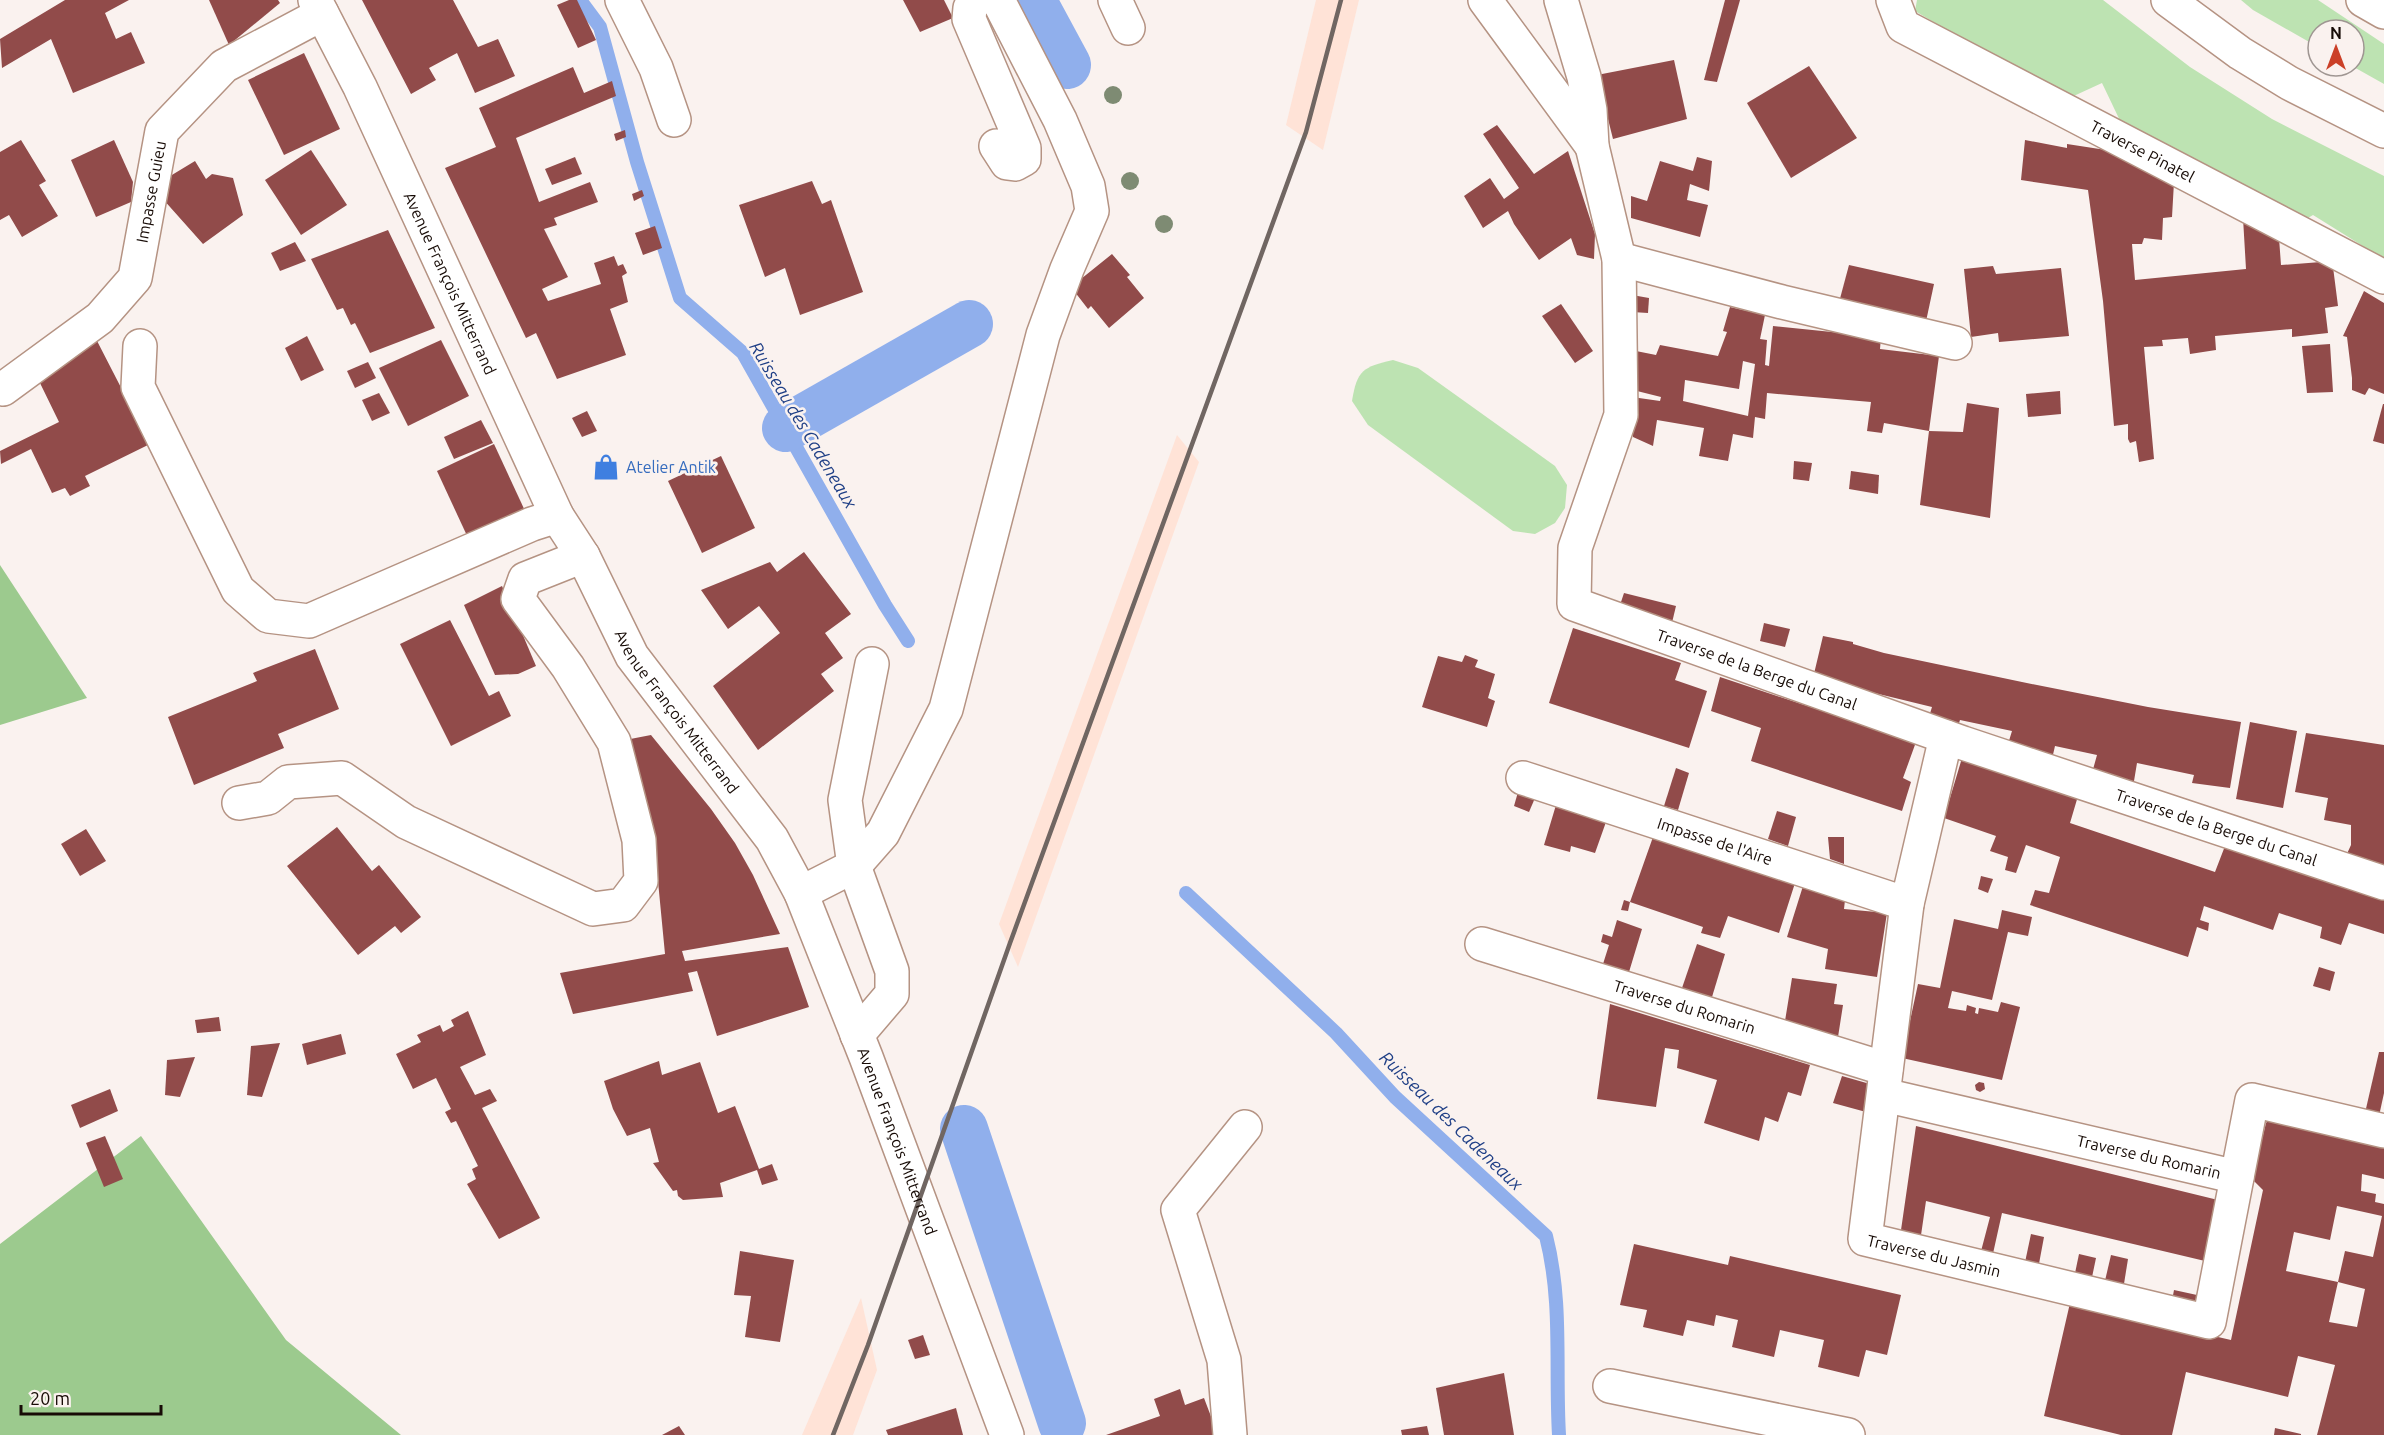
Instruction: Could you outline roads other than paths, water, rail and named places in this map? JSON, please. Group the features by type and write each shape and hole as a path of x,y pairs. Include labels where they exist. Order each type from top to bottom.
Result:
{"main road":[{"path":"622,0 656,68 674,120"},
{"path":"976,0 970,8 969,19 1024,148 1024,159 1015,164 1007,163 996,146"},
{"path":"801,893 854,866 883,833 946,709 1043,335 1066,269 1092,212 1088,186 1060,120 998,0"},
{"path":"1485,0 1592,146"},
{"path":"1561,0 1584,77 1590,110 1592,146"},
{"path":"2168,0 2240,53 2289,83 2384,131"},
{"path":"2363,0 2384,12"},
{"name":"Impasse Guieu","path":"3,389 100,318 135,278 162,131 224,66 318,7"},
{"name":"Avenue François Mitterrand","path":"318,7 360,87 557,516 583,556 632,656 772,839 801,893 857,1035 1007,1435"},
{"name":"Traverse Pinatel","path":"1898,13 2384,278"},
{"name":"Traverse de la Berge du Canal","path":"1592,146 1618,258 1621,415 1575,548 1574,604 1946,737 2384,884"},
{"path":"1618,258 1782,302 1955,343"},
{"path":"140,346 138,387 238,590 268,616 309,621 532,524 557,516"},
{"path":"239,803 268,798 288,782 342,778 406,822 593,909 623,905 640,881 639,840 614,742 568,667 518,599 525,579 583,556"},
{"path":"857,1035 892,994 891,970 854,866 845,800 872,664"},
{"name":"Traverse du Jasmin","path":"1946,737 1907,904 1865,1239 2209,1322 2252,1100 2384,1131"},
{"name":"Impasse de l'Aire","path":"1523,778 1907,904"},
{"name":"Traverse du Romarin","path":"1482,944 1885,1082 2238,1177"},
{"path":"1230,1435 1224,1360 1179,1210 1245,1127"},
{"path":"1610,1386 1848,1435"}],"waterway":[{"name":"Ruisseau des Cadeneaux","path":"580,0 600,27 637,162 680,298 743,353 885,605 908,641"},
{"path":"1032,0 1067,65"},
{"path":"786,428 969,324"},
{"name":"Ruisseau des Cadeneaux","path":"1186,893 1336,1033 1395,1097 1546,1236 1557,1310 1559,1435"},
{"path":"964,1129 1062,1423"}],"railway":[{"path":"833,1435 868,1345 1010,943 1306,132 1341,0"}],"place":[{"name":"Atelier Antik","path":"606,467"}]}
